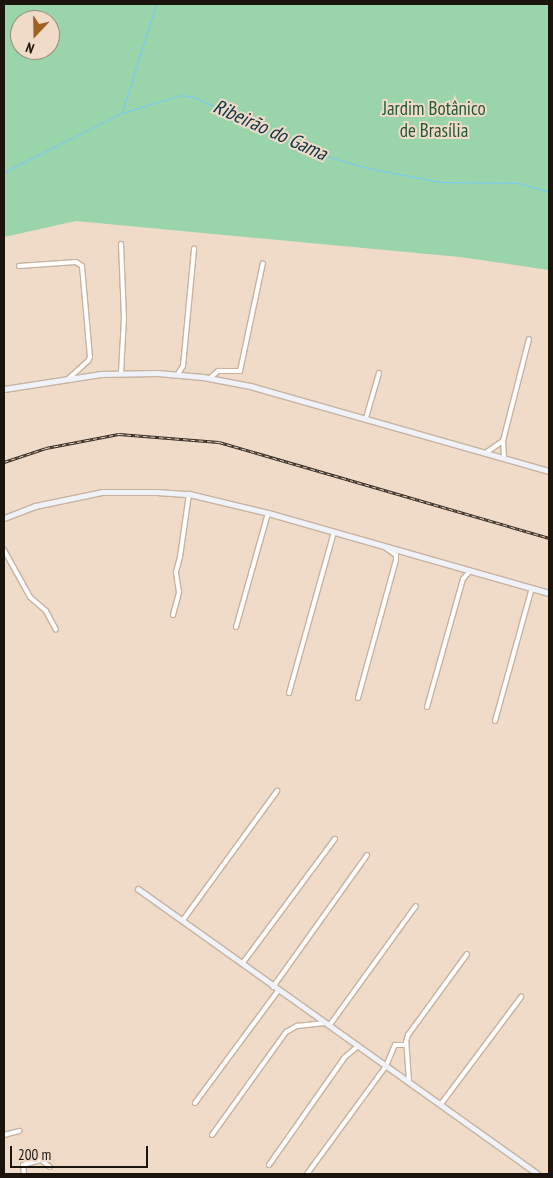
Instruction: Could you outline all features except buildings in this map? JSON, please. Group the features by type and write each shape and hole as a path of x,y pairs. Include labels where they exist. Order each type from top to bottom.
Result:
{"street":[{"path":"121,244 124,318 121,373"},
{"path":"178,374 183,366 194,249"},
{"path":"19,266 76,262 82,266 90,357 88,362 68,379"},
{"path":"210,378 218,371 240,371 263,263"},
{"path":"504,458 503,441 529,340"},
{"path":"183,366 188,375"},
{"path":"4,389 121,373 178,374 210,378 250,386 549,471"},
{"path":"366,418 379,373"},
{"path":"487,452 503,441"},
{"path":"4,518 35,506 102,492 147,491 189,494 268,513 549,593"},
{"path":"174,615 179,592 176,572 180,558 189,494"},
{"path":"236,627 268,513"},
{"path":"289,693 334,532"},
{"path":"358,698 396,560 394,553 384,547"},
{"path":"4,550 30,597 46,611 56,630"},
{"path":"459,568 463,579"},
{"path":"427,707 463,579 470,571"},
{"path":"495,721 532,588"},
{"path":"183,920 277,791"},
{"path":"242,964 335,839"},
{"path":"195,1103 276,989 367,855"},
{"path":"138,889 537,1174"},
{"path":"327,1025 416,906"},
{"path":"409,1081 406,1045 408,1035 467,954"},
{"path":"441,1104 521,997"},
{"path":"212,1135 286,1032 297,1026 327,1025"},
{"path":"307,1174 386,1066 395,1045 406,1045"},
{"path":"269,1164 345,1057 358,1046"},
{"path":"4,1135 19,1130"},
{"path":"24,1174 23,1165 41,1160 50,1167"}],"green space":[{"name":"Jardim Botânico de Brasília","path":"4,4 549,4 549,270 460,257 76,221 4,237"}],"waterway":[{"path":"122,112 156,4"},
{"name":"Ribeirão do Gama","path":"4,172 122,113 181,95 196,98 309,151 367,168 441,182 519,183 549,192"}],"railway":[{"path":"4,462 46,448 119,434 219,442 549,538"}]}
